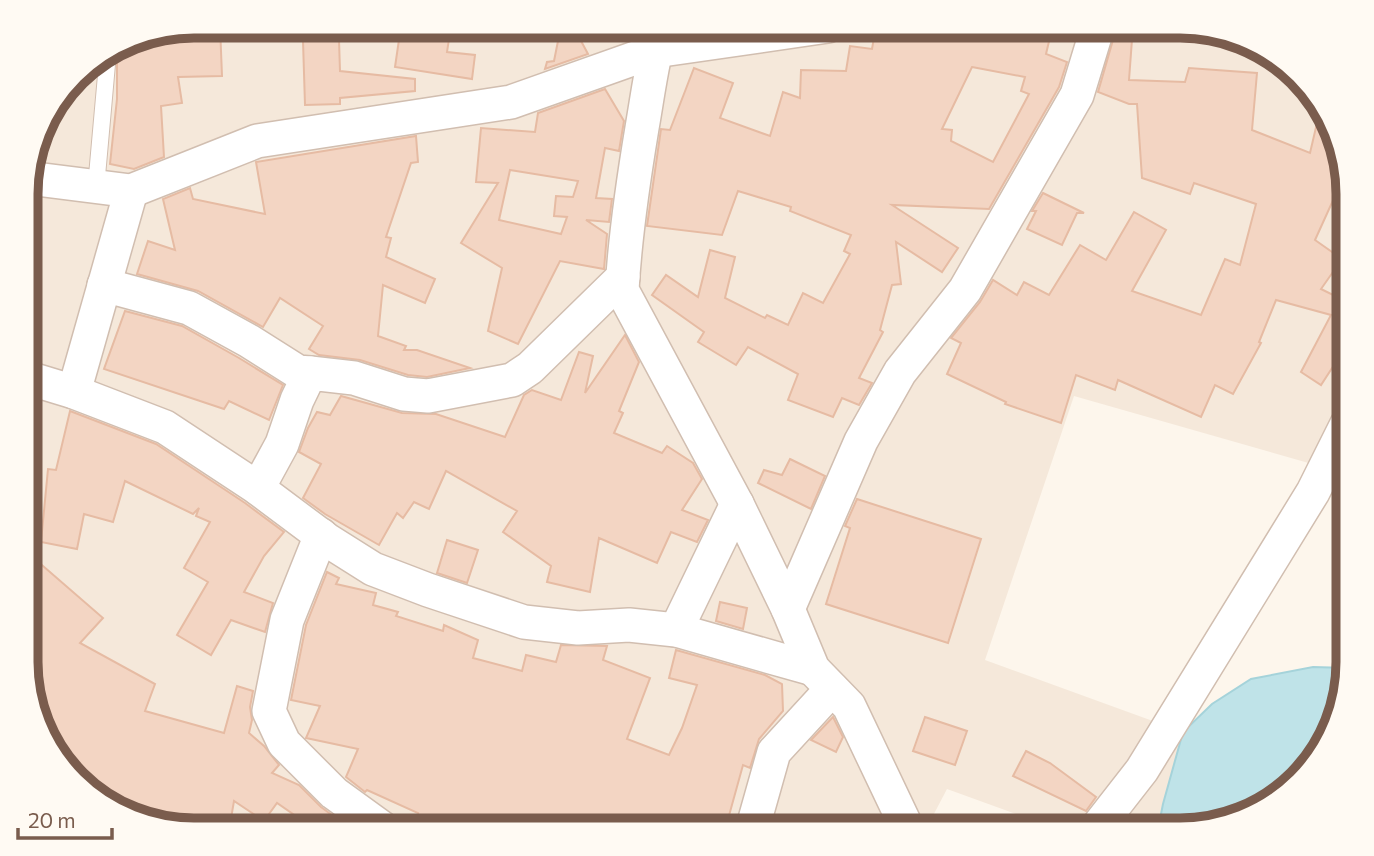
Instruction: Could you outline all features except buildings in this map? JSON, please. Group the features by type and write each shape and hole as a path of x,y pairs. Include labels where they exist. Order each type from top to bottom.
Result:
{"street":[{"path":"789,609 861,441 900,372 965,290 1077,95 1094,38"},
{"path":"39,180 131,191 257,141 511,102 658,39"},
{"path":"659,39 623,253 622,290 737,504 823,679 849,706 902,817"},
{"path":"74,392 131,191"},
{"path":"104,285 189,308 298,372 354,378 404,394 428,396 512,380 530,368 623,278"},
{"path":"258,488 282,444 297,400 310,373"},
{"path":"38,382 74,392 165,427 373,569 524,622 578,628 629,625 676,630 823,679"},
{"path":"1106,817 1149,759 1313,492 1335,448"},
{"path":"676,630 737,504"},
{"path":"321,535 286,620 269,712 284,743 334,793 368,818"},
{"path":"756,817 774,752 823,679"}],"lane":[{"path":"96,187 107,66"}],"shaded area":[{"path":"1180,38 1230,47 1249,55 1282,77 1315,116 1333,164 1335,471 1074,396 985,660 1183,732 1160,817 1024,817 947,789 932,817 194,818 164,815 144,809 125,801 92,779 71,757 50,721 38,662 38,194 50,135 59,116 77,92 116,59 164,41 184,39"}],"water":[{"path":"1313,667 1335,668 1333,692 1327,712 1309,748 1290,772 1258,797 1210,815 1160,817 1183,732 1212,704 1251,679"}]}
